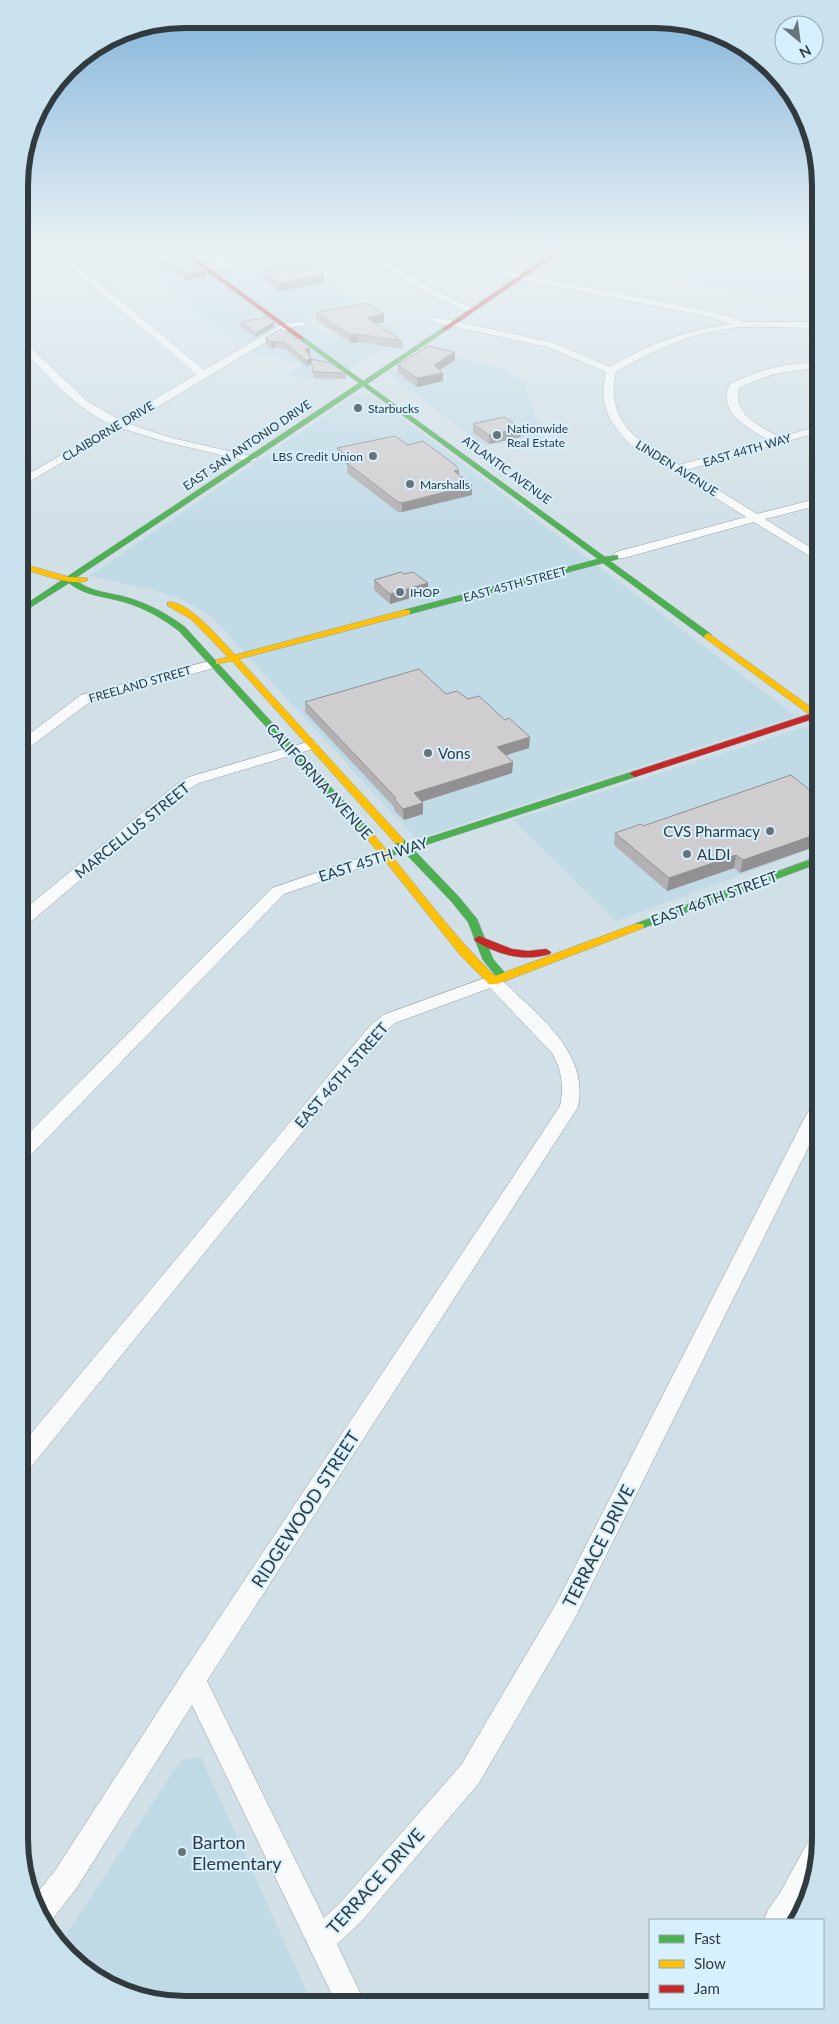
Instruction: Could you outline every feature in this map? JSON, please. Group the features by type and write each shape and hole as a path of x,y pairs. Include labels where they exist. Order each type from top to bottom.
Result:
{"main road":[{"name":"ATLANTIC AVENUE","path":"314,343 358,371 379,379"},
{"name":"EAST SAN ANTONIO DRIVE","path":"28,607 364,382 379,379 427,343"},
{"name":"ATLANTIC AVENUE","path":"358,371 364,382 812,712"},
{"path":"342,382 358,371"},
{"name":"EAST SAN ANTONIO DRIVE","path":"28,595 284,422"},
{"path":"604,544 632,564"},
{"name":"EAST 45TH STREET","path":"213,664 620,555"},
{"name":"CALIFORNIA AVENUE","path":"28,567 69,579 93,581 135,591"},
{"name":"CALIFORNIA AVENUE","path":"69,579 82,590 127,600 159,612 173,620 386,854 465,954 498,979"},
{"name":"CALIFORNIA AVENUE","path":"161,600 178,607 194,617 405,848 455,899 473,921 488,960 498,979"},
{"name":"EAST 45TH WAY","path":"386,854 812,716"},
{"name":"EAST 46TH STREET","path":"498,979 812,862"},
{"path":"479,939 499,950 522,956 540,954 567,946 583,947"}],"street":[{"path":"166,343 204,375"},
{"name":"CLAIBORNE DRIVE","path":"28,480 257,343"},
{"path":"544,343 611,371 635,356 663,343"},
{"path":"28,350 82,403 120,424 176,442 251,459"},
{"path":"28,358 35,357"},
{"path":"779,441 748,422 736,412 730,394 734,386 756,374 782,368 812,366"},
{"name":"LINDEN AVENUE","path":"611,371 607,395 612,416 622,430 635,442 812,553"},
{"name":"EAST 44TH WAY","path":"678,468 812,431"},
{"name":"EAST 45TH STREET","path":"620,555 812,503"},
{"name":"FREELAND STREET","path":"28,742 86,698 213,664"},
{"name":"MARCELLUS STREET","path":"28,916 182,787 194,780 311,745"},
{"name":"EAST 45TH WAY","path":"27,1146 278,891 386,854"},
{"name":"CALIFORNIA AVENUE","path":"498,979 565,1059 574,1091 569,1107"},
{"name":"EAST 46TH STREET","path":"27,1455 375,1031 389,1019 498,979"},
{"name":"RIDGEWOOD STREET","path":"43,1908 66,1879 193,1680 569,1107"},
{"name":"TERRACE DRIVE","path":"321,1940 350,1913 470,1774 566,1610 811,1122"},
{"path":"193,1680 348,1996"},
{"path":"779,1919 808,1870"}],"shaded area":[{"path":"239,343 389,343 332,382 286,375 303,364 250,352"},
{"path":"427,352 496,366 506,370 523,382 543,433 485,447 390,374 422,353"},
{"path":"365,394 376,398 796,716 416,839 210,615 178,598 149,589 89,576 355,395"},
{"path":"812,725 812,849 616,921 513,820"},
{"name":"Barton Elementary","path":"201,1757 309,1996 184,1996 154,1993 134,1988 97,1970 73,1951 63,1939 181,1760"}],"building":[{"path":"286,343 305,343 310,347 305,350 311,357 307,361"},
{"path":"428,346 455,352 434,365 443,373 417,378 398,365"},
{"path":"311,359 331,363 346,373 313,372"},
{"path":"504,417 521,428 489,435 473,424"},
{"name":"Marshalls","path":"395,436 408,445 423,441 454,464 459,470 454,471 472,485 402,503 398,502 347,463 354,462 337,448"},
{"path":"401,572 404,574 413,572 428,583 390,594 374,580"},
{"name":"Vons","path":"419,669 446,694 457,691 468,699 479,696 505,720 509,718 530,737 497,747 513,762 414,793 423,803 403,809 394,799 396,798 305,702"},
{"path":"791,775 812,792 812,836 743,860 736,855 669,878 615,833 641,824 643,826"}],"traffic: fast":[{"path":"308,343 708,636"},
{"path":"28,607 423,343"},
{"path":"407,612 615,557"},
{"path":"69,579 82,590 127,600 159,612 182,629 365,830"},
{"path":"391,853 635,774"},
{"path":"399,841 455,899 473,921 488,960 500,973"},
{"path":"639,926 812,862"}],"traffic: slow":[{"path":"28,567 69,579 84,580"},
{"path":"171,604 194,617 208,630 399,841"},
{"path":"219,662 407,612"},
{"path":"708,636 812,712"},
{"path":"365,830 465,954 493,981 639,926"}],"traffic: jam":[{"path":"635,774 812,716"},
{"path":"479,939 511,953 537,954 546,952"}],"place":[{"name":"Starbucks","path":"358,408"},
{"name":"Nationwide Real Estate","path":"497,435"},
{"name":"LBS Credit Union","path":"373,456"},
{"name":"Marshalls","path":"410,484"},
{"name":"IHOP","path":"400,592"},
{"name":"Vons","path":"428,753"},
{"name":"CVS Pharmacy","path":"770,831"},
{"name":"ALDI","path":"687,854"},
{"name":"Barton Elementary","path":"182,1852"}]}
